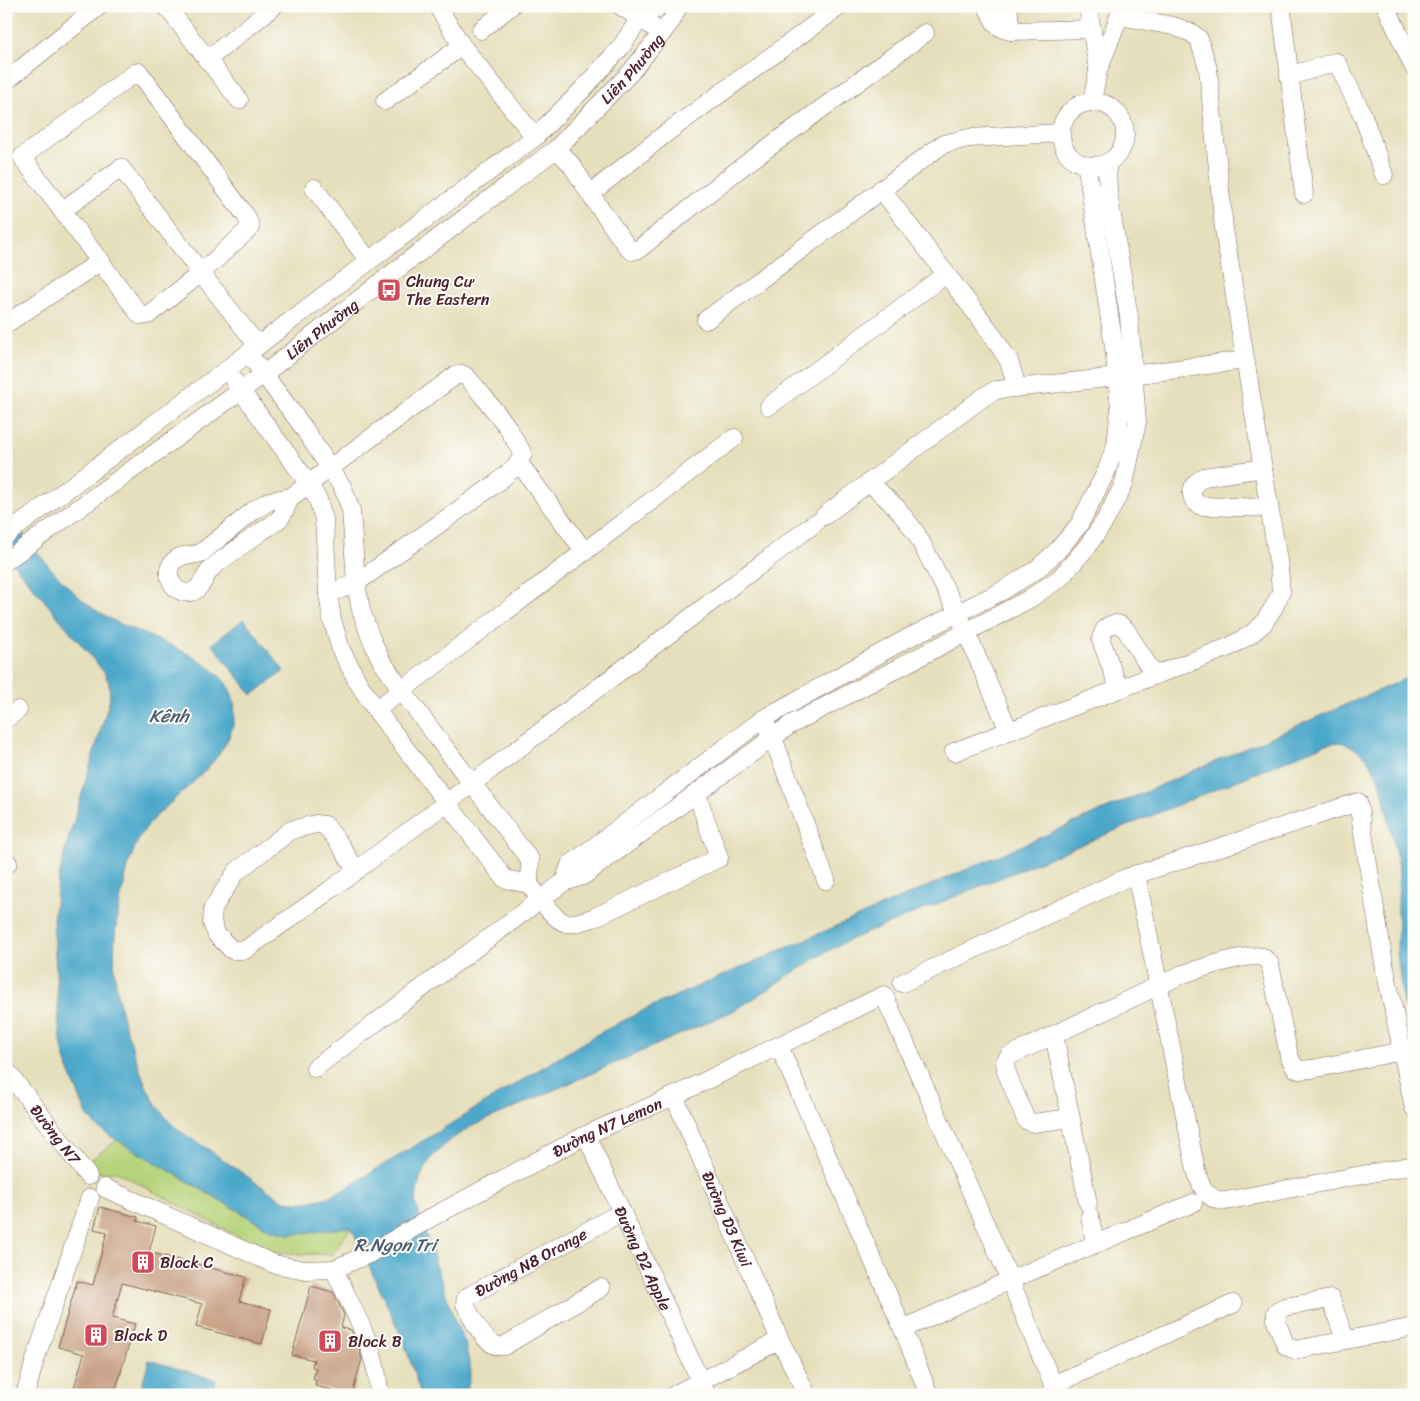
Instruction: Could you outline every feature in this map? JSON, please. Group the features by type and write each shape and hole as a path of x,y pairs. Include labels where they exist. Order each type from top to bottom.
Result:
{"street":[{"path":"6,81 99,6"},
{"path":"166,6 239,100"},
{"path":"207,60 274,6"},
{"path":"481,30 511,6"},
{"path":"621,6 662,33"},
{"name":"Liên Phường","path":"6,535 535,137 582,90 614,54 640,18 660,6"},
{"name":"Liên Phường","path":"6,561 264,374 556,148 630,73 672,20 678,6"},
{"path":"590,194 665,134 840,6"},
{"path":"987,6 1000,29 1011,31 1092,29"},
{"path":"1008,6 1011,31"},
{"path":"1088,6 1098,71"},
{"path":"1282,6 1304,194"},
{"path":"1386,6 1414,68"},
{"path":"954,752 1229,647 1250,635 1263,624 1274,607 1280,592 1279,568 1224,230 1208,69 1199,39 1192,33 1173,26 1121,11 1098,71 1092,102"},
{"path":"441,12 462,46 535,137"},
{"path":"556,148 570,164 628,248 632,251 639,249 735,172 925,33"},
{"path":"385,101 462,46"},
{"path":"1289,76 1336,62 1363,116 1384,174"},
{"path":"139,72 217,177 250,225 250,228 201,273 148,315 140,315 101,261 22,157 135,73 139,72"},
{"path":"1092,102 1102,103 1112,108 1120,116 1124,126 1125,137 1122,148 1116,157 1097,167 1077,163 1069,157 1063,148 1060,133 1065,118 1071,110 1081,104 1092,102"},
{"path":"706,320 943,144 969,138 1060,133"},
{"path":"564,882 570,865 763,719 847,671 1000,592 1036,570 1057,551 1079,525 1106,472 1116,445 1125,376 1129,316 1108,192 1107,163"},
{"path":"315,1068 540,899 564,882 583,876 790,725 1029,599 1060,578 1087,547 1106,519 1124,484 1137,422 1125,376 1114,347 1087,166"},
{"path":"62,210 121,168 201,273 253,350 264,374 344,488 351,510 356,584 361,610 381,660 530,860 528,884"},
{"path":"314,188 369,261"},
{"path":"881,189 989,330 1009,361 1017,387"},
{"path":"6,324 101,261"},
{"path":"769,406 946,274"},
{"path":"356,870 325,825 316,824 292,830 236,872 213,908 212,923 217,935 232,950 245,950 356,870 473,783 985,396 996,390 1017,387 1125,376 1245,360"},
{"path":"226,370 309,484 318,500 324,519 328,594 332,618 341,650 358,684 504,879 528,884 555,917 566,923 579,922 606,912 719,858 697,794"},
{"path":"290,497 280,518 212,567 203,583 192,592 184,592 171,583 168,575 169,567 174,561 184,554 201,553 269,500 290,497 456,375 462,374 467,377 506,425 523,454 519,463 498,482 356,584 328,594"},
{"path":"376,710 734,438"},
{"path":"519,463 585,552"},
{"path":"1263,468 1204,477 1192,487 1192,498 1195,503 1201,506 1269,508"},
{"path":"869,482 897,508 916,533 958,613 965,633 1009,731"},
{"path":"1119,689 1101,640 1102,632 1107,627 1116,623 1126,630 1154,675"},
{"path":"763,719 773,738 826,880"},
{"path":"902,983 1115,882 1358,802 1384,964 1414,1108"},
{"path":"1136,874 1196,1170 1201,1185 1211,1198 1225,1201 1414,1165"},
{"path":"1070,1118 1030,1122 1024,1116 1006,1071 1005,1062 1009,1056 1183,974 1253,956 1264,957 1268,960 1272,969 1289,1056 1295,1068 1305,1070 1402,1051"},
{"name":"Đường N7 Lemon","path":"334,1269 369,1254 434,1216 586,1135 674,1096 884,995 1010,1280"},
{"path":"1054,1035 1095,1244"},
{"path":"779,1046 903,1329 929,1395"},
{"name":"Đường N7","path":"6,1070 88,1176"},
{"name":"Đường D3 Kiwi","path":"674,1096 780,1340 807,1395"},
{"name":"Đường D2 Apple","path":"586,1135 704,1388"},
{"path":"95,1174 102,1177 105,1188 102,1195 98,1198 90,1198 83,1194 81,1186 88,1176 95,1174"},
{"path":"105,1188 274,1264 305,1270 334,1269 374,1356 379,1378 379,1395"},
{"path":"25,1395 90,1198"},
{"path":"903,1329 1010,1280 1193,1203"},
{"name":"Đường N8 Orange","path":"602,1288 499,1348 493,1346 477,1328 465,1304 466,1298 472,1294 622,1212"},
{"path":"1010,1280 1055,1390 1233,1304"},
{"path":"1345,1340 1414,1327"},
{"path":"674,1395 704,1388 780,1340"}],"green space":[{"path":"117,1140 271,1230 351,1227 333,1254 299,1254 263,1250 117,1172 90,1173 76,1171"}],"water":[{"name":"Kênh","path":"6,513 50,567 87,603 115,622 197,659 215,672 227,686 234,702 234,719 223,749 201,775 151,821 136,845 128,869 118,915 114,945 115,975 125,1026 143,1079 159,1108 174,1126 182,1132 284,1201 314,1201 341,1191 594,1036 648,1008 1414,675 1414,721 1409,734 1408,752 1414,782 1414,1039 1403,1003 1397,952 1399,867 1380,781 1367,758 1350,745 1339,742 1326,744 847,941 817,957 731,1012 470,1127 449,1141 431,1158 420,1178 415,1202 455,1321 465,1343 471,1371 466,1395 421,1395 404,1342 351,1227 291,1235 271,1230 110,1136 97,1127 87,1115 68,1069 62,1047 53,919 58,881 66,847 110,699 109,683 104,672 6,555"},
{"path":"244,619 284,671 252,695 212,644"},
{"path":"149,1360 216,1380 213,1389 206,1395 139,1395"}],"building":[{"path":"100,1207 138,1217 137,1221 156,1226 149,1252 246,1277 239,1301 271,1309 262,1344 196,1327 202,1304 122,1283 112,1318 135,1324 114,1395 72,1395 84,1354 58,1347 77,1281 93,1285 107,1232 94,1229"},
{"name":"Block B","path":"311,1286 333,1292 344,1315 341,1328 351,1330 359,1349 362,1359 352,1395 331,1395 332,1390 315,1386 316,1380 313,1379 316,1368 312,1367 314,1360 292,1355"}],"place":[{"name":"Chung Cư The Eastern","path":"389,290"},
{"name":"Block C","path":"143,1262"},
{"name":"Block D","path":"96,1335"},
{"name":"Block B","path":"330,1341"}],"water label":[{"name":"R.Ngọn Tri","path":"395,1245"}]}
